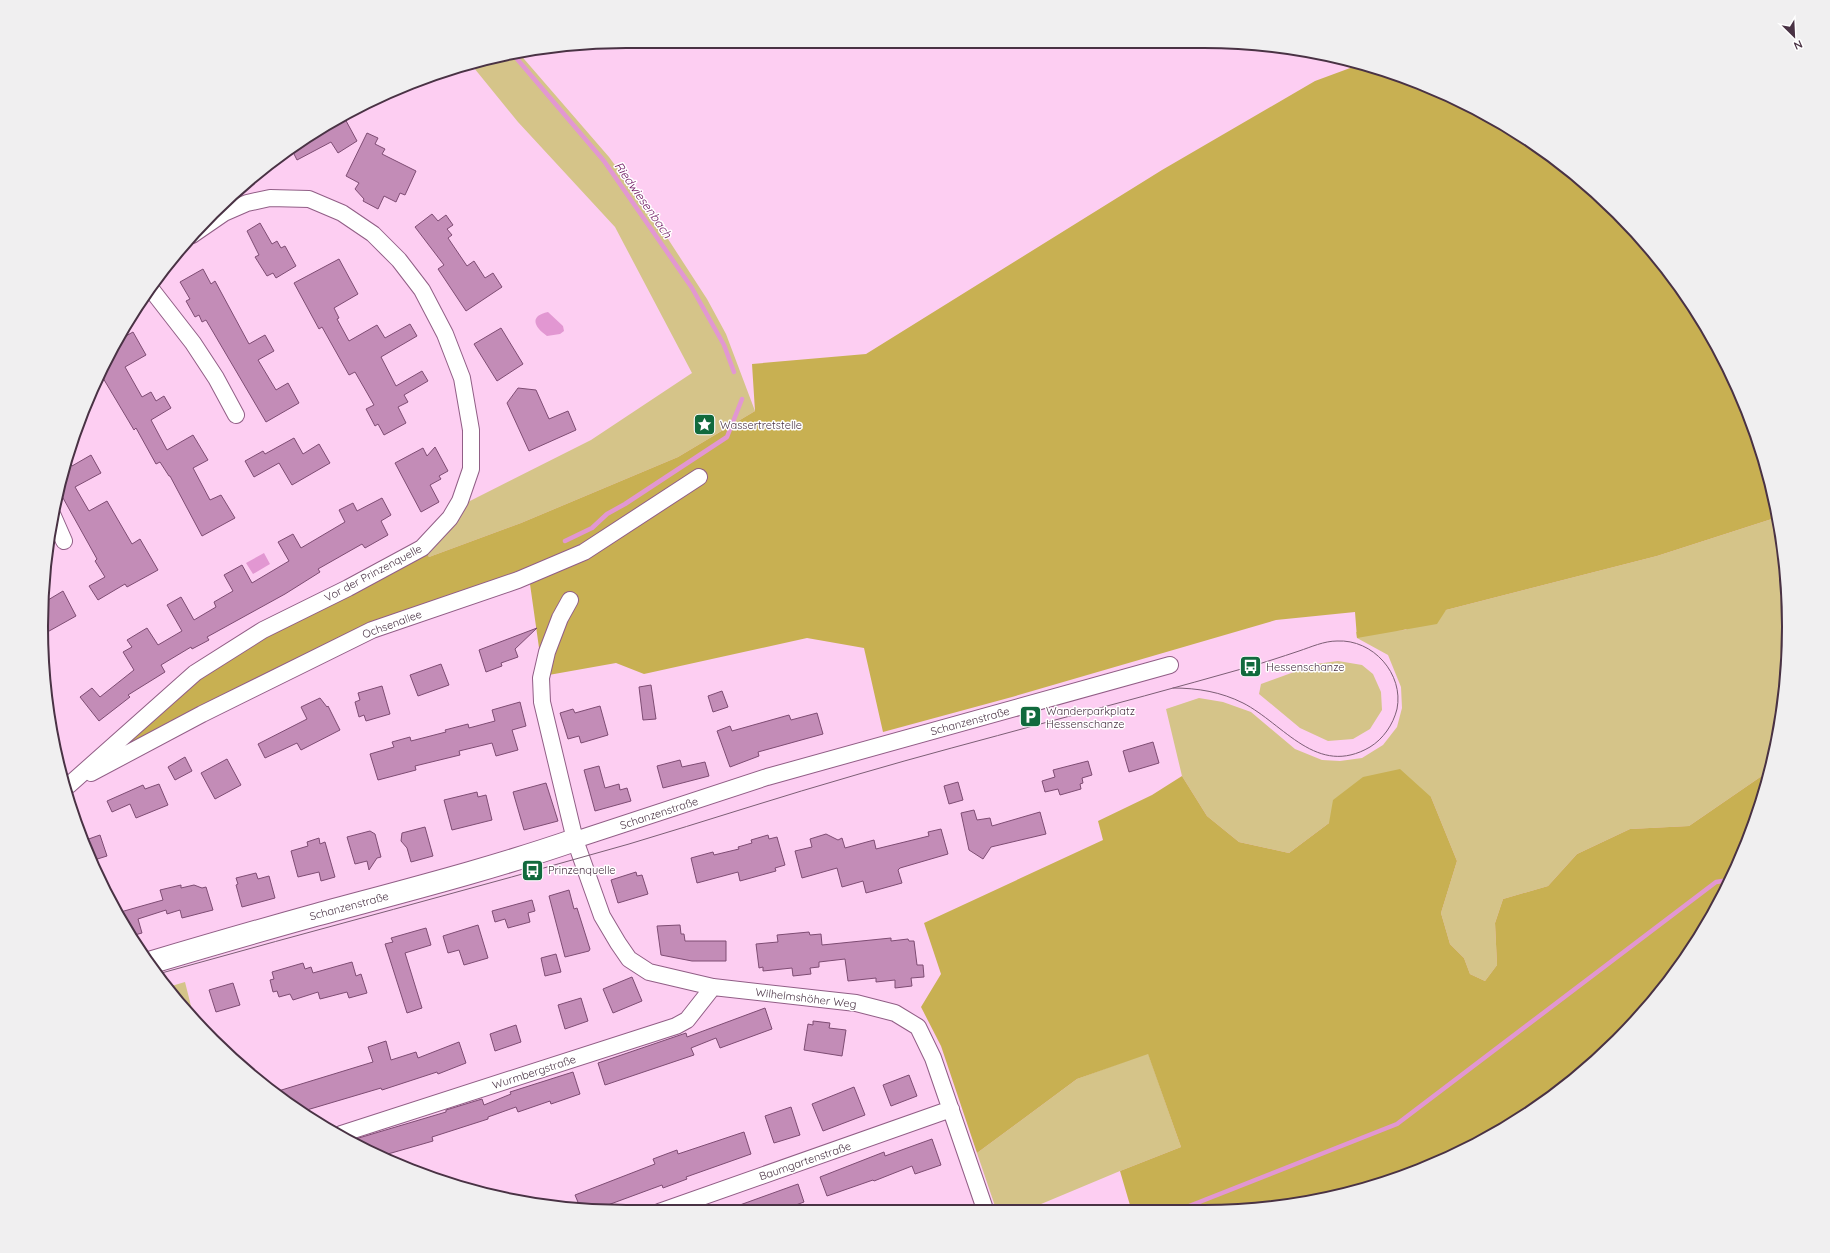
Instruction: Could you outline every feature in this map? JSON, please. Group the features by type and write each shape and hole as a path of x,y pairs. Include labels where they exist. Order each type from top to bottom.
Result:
{"street":[{"name":"Vor der Prinzenquelle","path":"70,783 195,673 262,630 348,588 422,548 450,518 460,501 471,469 471,430 462,378 445,334 422,290 399,260 373,234 342,213 309,199 270,198 247,203 224,213 215,219"},
{"path":"154,293 193,342 216,378 236,415"},
{"name":"Ochsenallee","path":"70,784 202,714 372,630 518,580 584,552 699,477"},
{"path":"57,525 64,541"},
{"path":"570,600 560,618 547,652 541,678 542,702 575,840"},
{"name":"Schanzenstraße","path":"155,961 308,917 431,885 518,860 767,777 1170,665"},
{"name":"Wilhelmshöher Weg","path":"575,840 602,916 629,958 648,972 713,987 856,1003 895,1012 918,1027 933,1058 984,1205"},
{"name":"Wurmbergstraße","path":"347,1132 676,1026 687,1020 713,987"},
{"name":"Baumgartenstraße","path":"679,1205 951,1109"}],"shaded area":[{"path":"523,58 609,157 657,222 707,299 726,334 755,411 678,457 521,523 429,557 426,552 464,504 591,440 692,373 615,227 518,122 475,69"},
{"path":"1351,68 1425,92 1493,126 1525,145 1556,168 1613,217 1662,274 1685,305 1722,371 1738,405 1751,441 1762,477 1772,519 1657,556 1446,610 1437,624 1357,638 1355,612 1276,620 1012,697 883,732 864,648 807,638 644,674 616,663 543,676 529,577 371,626 96,766 199,677 264,634 426,552 429,557 521,523 678,457 755,411 752,364 866,354 1162,170 1315,81"},
{"path":"548,312 563,326 564,331 560,334 547,336 537,326 536,319 538,316"},
{"name":"Hessenschanze","path":"1772,519 1781,589 1781,664 1771,739 1762,776 1689,826 1630,829 1577,854 1548,886 1503,899 1495,923 1497,965 1485,981 1470,974 1464,958 1450,944 1441,913 1457,861 1431,797 1329,823 1289,853 1239,842 1207,816 1182,776 1166,709 1199,698 1223,702 1251,712 1295,749 1322,760 1340,761 1362,758 1383,745 1397,727 1402,708 1401,687 1388,655 1357,638 1356,632 1405,630 1446,610 1657,556"},
{"path":"264,553 270,564 253,574 246,563"},
{"path":"1338,661 1362,665 1373,674 1381,692 1382,710 1370,729 1353,739 1328,741 1300,728 1259,694 1261,684 1316,664"},
{"path":"1400,769 1431,797 1457,861 1441,913 1450,944 1464,958 1470,974 1485,981 1497,965 1495,923 1503,899 1548,886 1577,854 1630,829 1689,826 1762,776 1738,848 1722,882 1685,948 1662,979 1613,1036 1556,1085 1525,1108 1459,1145 1425,1161 1389,1174 1316,1194 1241,1204 1130,1205 1120,1171 1181,1147 1148,1054 1077,1079 977,1153 941,1046 921,1007 941,974 924,923 1103,840 1098,821 1152,795 1182,776 1207,816 1239,842 1289,853 1329,823 1333,800 1363,777"},
{"path":"185,982 191,1007 173,985"},
{"path":"1148,1053 1181,1147 1039,1205 995,1205 977,1153 1077,1079"}],"building":[{"path":"346,121 357,141 338,153 331,142 297,160 294,153 305,145"},
{"path":"367,133 378,138 375,144 385,149 382,154 416,171 405,195 400,193 396,202 384,196 378,209 363,201 364,199 355,189 359,183 346,176"},
{"path":"432,214 438,221 446,215 453,225 447,229 452,235 448,238 467,266 474,261 485,278 493,273 502,287 466,311 438,269 444,265 415,227"},
{"path":"260,223 272,244 277,241 281,248 285,246 296,266 276,278 273,273 267,276 255,257 259,255 247,231"},
{"path":"339,259 358,294 334,308 339,318 337,319 349,341 377,325 385,338 410,324 417,336 381,357 396,386 422,371 428,381 404,395 408,402 398,407 406,423 384,435 378,424 375,426 366,409 374,405 355,372 349,375 322,327 319,329 294,283"},
{"path":"203,269 211,284 215,281 249,344 265,335 274,351 258,360 276,390 288,383 299,403 266,422 206,320 202,322 199,315 195,317 186,301 190,299 180,282"},
{"path":"501,328 523,364 497,381 474,344"},
{"path":"133,332 146,355 125,367 142,397 151,392 156,401 164,396 171,408 151,420 167,450 193,435 208,460 193,468 210,500 221,495 235,518 202,536 170,476 160,462 156,464 136,428 134,430 104,380 127,335"},
{"path":"518,388 536,390 549,419 568,411 576,430 529,451 507,403"},
{"path":"294,438 303,454 319,444 330,463 292,485 279,463 254,477 245,461 263,451 265,454"},
{"path":"435,447 448,471 439,476 441,479 430,485 439,502 421,512 395,463 423,448 427,456"},
{"path":"91,455 101,473 75,487 89,511 107,501 132,544 140,539 158,570 127,587 125,584 98,600 89,586 105,577 95,561 97,559 63,498 72,466"},
{"path":"382,498 391,515 381,521 388,535 365,548 362,544 318,569 320,572 285,594 207,637 209,640 192,649 191,647 161,665 165,672 128,695 130,697 99,721 80,697 92,688 100,697 134,670 123,652 132,647 127,640 147,628 158,645 182,631 167,605 181,597 194,620 216,607 214,602 233,591 224,575 242,565 252,583 289,561 278,542 293,534 301,548 345,522 339,510 353,503 357,511"},
{"path":"63,591 76,616 48,632 48,626 49,600"},
{"path":"537,628 515,649 518,657 501,663 502,666 486,672 479,650"},
{"path":"441,664 449,685 418,696 410,675"},
{"path":"651,685 656,719 643,720 639,687"},
{"path":"382,686 390,714 366,721 364,715 359,717 355,702 360,700 358,693"},
{"path":"722,691 728,707 713,712 708,696"},
{"path":"320,698 327,707 328,706 340,730 301,750 297,743 265,758 258,744 307,719 301,707"},
{"path":"520,702 526,726 512,730 518,750 496,756 492,743 459,751 460,755 415,766 416,770 378,780 370,754 394,747 392,742 410,737 411,741 446,732 445,730 468,724 469,728 495,721 492,710"},
{"path":"600,706 608,735 581,743 579,736 568,739 560,713 573,709 575,713"},
{"path":"817,713 823,734 758,752 759,756 730,767 717,731 730,726 732,731 789,715 791,720"},
{"path":"1153,742 1159,763 1129,772 1123,751"},
{"path":"185,757 192,771 175,780 168,767"},
{"path":"227,759 241,785 215,799 201,773"},
{"path":"680,760 682,767 705,762 709,776 663,788 657,766"},
{"path":"1088,761 1092,775 1082,778 1083,783 1080,784 1081,789 1060,795 1058,789 1045,792 1042,781 1055,777 1053,770"},
{"path":"599,766 605,788 619,784 620,790 627,788 631,801 595,811 584,770"},
{"path":"958,782 963,800 949,804 944,786"},
{"path":"546,783 558,821 524,830 513,792"},
{"path":"159,784 168,805 136,818 130,804 112,812 107,801 143,785 145,789"},
{"path":"477,792 478,797 486,795 492,820 452,830 444,800"},
{"path":"974,810 977,820 990,818 992,826 1040,812 1046,834 991,847 983,859 969,850 961,813"},
{"path":"425,827 433,856 411,862 407,848 401,841 402,833"},
{"path":"941,829 948,854 900,868 898,870 902,883 866,893 863,881 842,887 837,868 802,878 795,851 812,847 810,839 826,834 838,840 842,838 845,848 874,840 876,849 929,836 928,832"},
{"path":"370,831 375,834 381,857 377,858 369,870 367,861 355,864 347,837"},
{"path":"100,835 107,856 97,859 89,839"},
{"path":"768,835 769,839 777,837 785,865 775,868 776,871 740,881 738,872 697,883 691,858 713,852 714,855 739,849 738,847 752,843 751,840"},
{"path":"319,838 320,844 325,842 335,877 321,881 319,872 298,877 291,851 308,846 307,842"},
{"path":"636,872 637,876 642,875 648,894 618,903 611,880"},
{"path":"256,873 258,879 269,876 275,898 242,907 236,885 238,884 236,878"},
{"path":"181,885 181,888 194,885 202,888 206,887 213,910 182,918 180,910 167,914 166,910 138,919 142,933 137,934 123,911 163,900 160,890"},
{"path":"569,890 574,909 577,908 590,949 589,951 565,957 549,896"},
{"path":"532,900 535,911 528,913 530,922 508,928 505,919 495,922 492,911"},
{"path":"478,925 488,958 464,965 459,950 448,953 443,936"},
{"path":"680,925 681,934 684,934 685,941 726,941 726,961 692,961 661,955 657,926"},
{"path":"426,928 431,945 405,953 422,1008 407,1013 385,944 393,942 391,938"},
{"path":"809,932 810,935 821,934 822,945 891,938 891,941 908,939 909,941 914,941 917,965 923,965 924,977 911,978 912,986 895,988 895,980 876,982 876,978 848,981 845,959 819,962 819,967 810,968 811,974 793,976 792,968 763,971 763,967 759,968 756,944 778,942 777,935"},
{"path":"556,954 561,972 545,976 541,958"},
{"path":"352,962 356,976 361,974 367,993 349,998 347,992 320,999 318,992 293,1000 290,994 279,997 277,991 273,992 270,980 274,979 272,972 303,963 305,969 311,967 313,973"},
{"path":"632,977 642,1001 613,1013 603,989"},
{"path":"233,983 240,1005 216,1012 209,990"},
{"path":"581,998 588,1021 565,1029 558,1005"},
{"path":"765,1008 772,1029 720,1048 716,1038 691,1048 694,1055 605,1085 598,1063 686,1033 687,1037"},
{"path":"813,1021 830,1023 829,1028 846,1030 842,1056 804,1050 808,1024 813,1025"},
{"path":"516,1025 521,1042 495,1051 490,1034"},
{"path":"386,1041 391,1060 416,1052 418,1058 459,1042 466,1063 438,1074 437,1072 382,1090 381,1088 308,1110 281,1090 373,1062 368,1047"},
{"path":"573,1072 580,1094 551,1104 550,1101 518,1112 516,1107 488,1117 488,1119 432,1137 433,1141 389,1154 358,1138 446,1112 446,1110 482,1099 484,1105 511,1094 510,1092"},
{"path":"909,1075 917,1096 891,1106 883,1085"},
{"path":"854,1087 865,1115 823,1131 812,1104"},
{"path":"791,1107 800,1135 774,1143 765,1116"},
{"path":"744,1132 751,1154 686,1177 687,1179 663,1188 662,1185 609,1205 578,1203 575,1195 655,1164 653,1159 677,1150 678,1154"},
{"path":"932,1139 941,1165 915,1174 912,1166 874,1181 873,1180 827,1196 820,1177 884,1152 885,1156"},
{"path":"798,1184 804,1202 796,1205 740,1205"}],"waterway":[{"name":"Riedwiesenbach","path":"517,59 604,161 692,288 724,345 734,372"},
{"name":"Riedwiesenbach","path":"565,541 592,528 607,514 625,504 727,437 742,399"},
{"path":"1192,1205 1397,1124 1716,882 1722,881"}],"tram line":[{"path":"163,973 629,844 882,767 1220,675 1318,644 1337,641 1350,642 1363,646 1374,652 1391,672 1396,683 1398,696 1397,709 1393,721 1387,731 1375,744 1351,755 1334,756 1317,752 1302,744 1258,712 1235,699 1209,691 1173,688"}],"place":[{"name":"Wassertretstelle","path":"704,425"},
{"name":"Hessenschanze","path":"1250,667"},
{"name":"Wanderparkplatz Hessenschanze","path":"1031,717"},
{"name":"Prinzenquelle","path":"532,870"}]}
